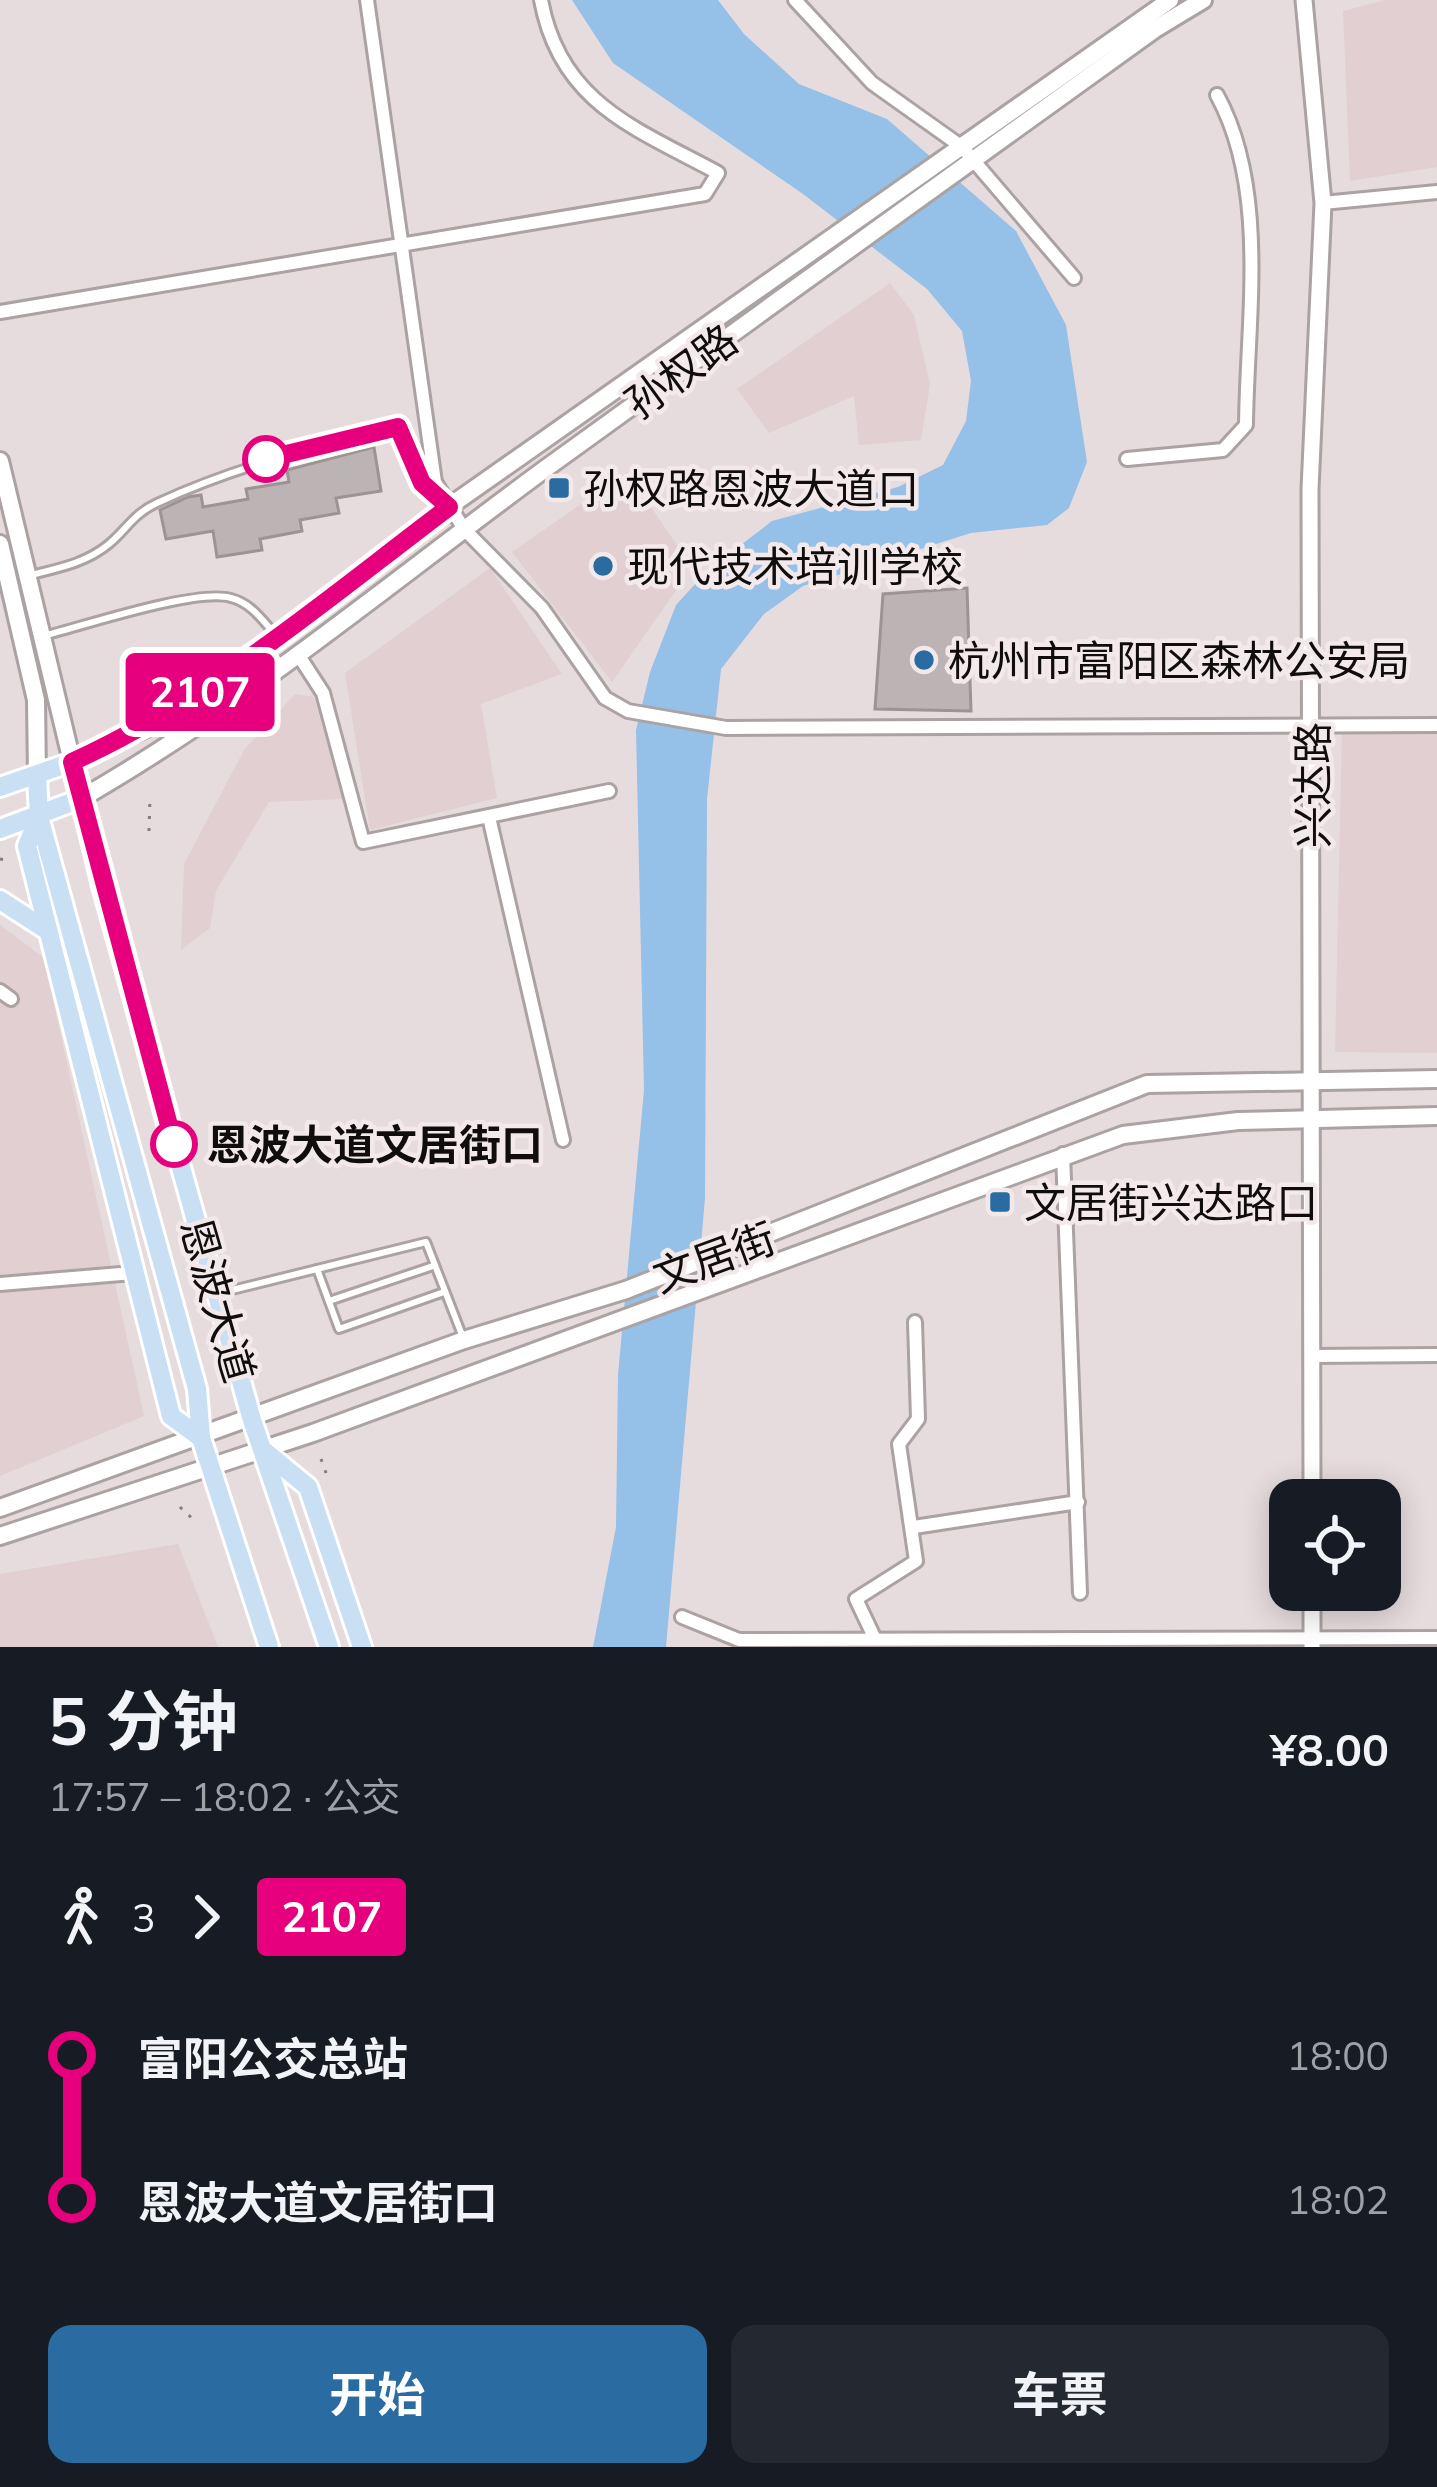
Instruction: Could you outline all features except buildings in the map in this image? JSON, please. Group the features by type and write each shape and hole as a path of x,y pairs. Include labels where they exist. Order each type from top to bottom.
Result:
{"main road":[{"name":"孙权路","path":"968,154 1141,8 1170,0"},
{"name":"孙权路","path":"0,787 72,762 144,729 278,636 449,507 1203,0"},
{"name":"孙权路","path":"0,829 80,799 158,754 299,656 838,246"},
{"name":"恩波大道","path":"0,460 80,799 216,1294 252,1420 329,1647"},
{"name":"恩波大道","path":"0,544 36,700 39,817 197,1389 201,1438 269,1647"},
{"path":"39,817 27,846 133,1273 172,1416 201,1438"},
{"path":"0,900 48,931"},
{"name":"文居街","path":"0,1508 464,1340 710,1259 1147,1084 1437,1079"},
{"name":"文居街","path":"0,1536 211,1469 705,1292 1063,1153 1175,1126 1437,1116"},
{"path":"262,1450 308,1487 362,1647"}],"street":[{"path":"367,0 435,482 464,529 542,608 605,698 628,711 726,728 1437,725"},
{"path":"0,312 705,194 718,173 584,95 547,33 541,0"},
{"path":"795,0 872,83 968,154 1074,278"},
{"name":"兴达路","path":"1304,0 1323,203 1310,489 1312,1479"},
{"path":"1127,459 1223,450 1246,424 1249,220 1238,134 1216,95"},
{"path":"1323,203 1437,192"},
{"path":"299,656 323,693 363,842 609,791"},
{"path":"489,817 562,1140"},
{"path":"1063,1153 1080,1593"},
{"path":"0,1284 133,1273"},
{"path":"874,1636 856,1599 916,1561 899,1444 918,1419 915,1322"},
{"path":"1312,1355 1437,1355"},
{"path":"914,1527 1078,1502"},
{"path":"1312,1611 1312,1644"},
{"path":"682,1617 739,1640 859,1641 874,1636 1312,1644 1437,1638"}],"lane":[{"path":"28,575 85,560 112,542 130,516 263,460 398,427 422,483 449,507"},
{"path":"43,636 195,599 227,596 248,605 278,636"},
{"path":"216,1294 426,1242 464,1340"},
{"path":"328,1301 435,1266"},
{"path":"316,1269 339,1329 444,1292"}],"path":[{"path":"149,831 150,798"},
{"path":"0,859 13,861"},
{"path":"321,1460 329,1481"},
{"path":"180,1507 195,1521"}],"shaded area":[{"path":"1386,0 1437,0 1437,167 1350,181 1343,11"},
{"path":"890,283 914,315 930,384 921,440 859,445 854,396 769,433 737,389"},
{"name":"现代技术培训学校","path":"627,472 683,554 684,579 612,682 512,552"},
{"path":"490,568 562,674 481,704 497,798 370,830 345,673"},
{"path":"295,694 314,697 343,799 269,802 216,891 210,928 181,950 184,864 244,750"},
{"path":"1342,728 1437,729 1437,1053 1335,1052"},
{"path":"0,925 44,958 144,1416 0,1476"},
{"path":"178,1544 218,1647 0,1647 0,1574"}],"water":[{"path":"572,0 718,0 744,34 799,84 887,119 1016,231 1066,325 1087,462 1069,508 1047,525 971,533 803,586 764,614 721,669 707,799 705,1198 666,1647 593,1647 616,1527 618,1375 644,1090 636,730 650,672 676,605 707,571 772,521 898,487 943,465 966,421 971,381 962,331 927,289 803,194 613,63"}],"bus line":[{"name":"2107","path":"174,1144 72,762 144,729 213,683 449,507 422,483 398,427 266,459"}],"place":[{"name":"孙权路恩波大道口","path":"559,488"},
{"name":"现代技术培训学校","path":"603,566"},
{"name":"杭州市富阳区森林公安局","path":"924,660"},
{"name":"恩波大道文居街口","path":"174,1144"},
{"name":"文居街兴达路口","path":"1000,1202"}]}
